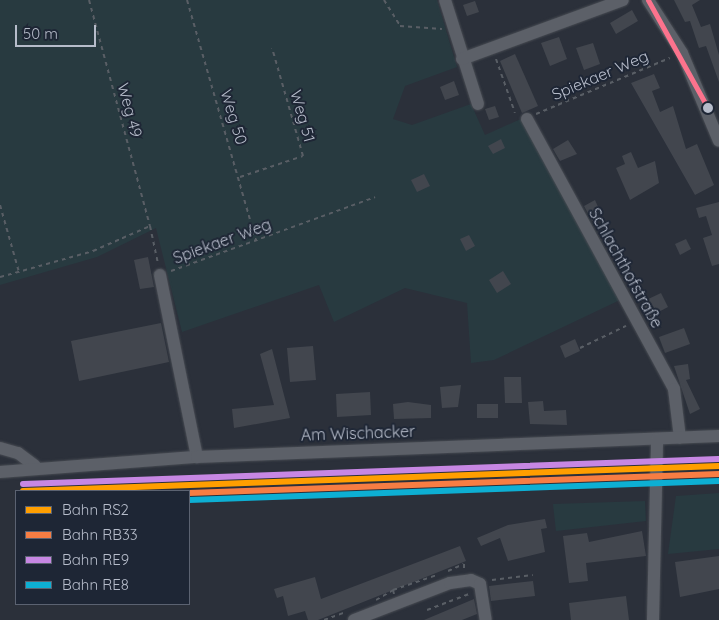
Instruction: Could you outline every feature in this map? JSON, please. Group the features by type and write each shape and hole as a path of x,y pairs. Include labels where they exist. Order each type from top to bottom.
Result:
{"street":[{"path":"445,0 462,59 478,104"},
{"path":"462,59 622,0"},
{"path":"648,0 714,108 719,141"},
{"name":"Schlachthofstraße","path":"521,116 674,389 680,438"},
{"path":"160,275 197,457"},
{"name":"Am Wischacker","path":"0,472 35,466 197,457 719,436"},
{"path":"653,620 657,439"},
{"path":"0,448 18,453 35,466"},
{"path":"355,614 450,582 477,584 486,620"}],"path":[{"name":"Weg 49","path":"89,0 150,226"},
{"name":"Weg 50","path":"187,0 240,177 256,241"},
{"path":"384,0 400,26 454,30"},
{"name":"Weg 51","path":"240,177 303,156 272,48"},
{"path":"492,48 521,116"},
{"name":"Spiekaer Weg","path":"521,116 682,53"},
{"name":"Spiekaer Weg","path":"150,226 160,275 374,197"},
{"path":"0,205 19,272"},
{"path":"0,277 93,251 150,226"},
{"path":"580,348 637,322"},
{"path":"426,610 477,584 533,575"},
{"path":"370,602 393,590"},
{"path":"324,620 355,614"}],"shaded area":[{"path":"0,0 437,0 457,67 405,86 393,119 412,125 471,104 485,135 523,118 620,300 494,360 471,363 467,303 405,288 334,322 319,285 182,332 156,228 97,257 0,285"},
{"path":"719,493 719,549 668,554 676,496"},
{"path":"645,501 646,521 556,531 553,504"}],"building":[{"path":"674,0 700,0 692,5 701,27 710,24 719,55 719,82 706,46 699,48 690,21 685,22"},
{"path":"475,1 479,12 467,16 463,5"},
{"path":"632,10 638,21 616,34 610,23"},
{"path":"559,37 567,59 550,66 541,43"},
{"path":"593,43 600,64 584,70 576,48"},
{"path":"515,54 538,106 522,113 500,61"},
{"path":"654,74 660,88 652,91 660,112 673,106 686,149 697,144 714,185 695,195 631,83"},
{"path":"454,81 459,95 445,100 440,87"},
{"path":"495,106 499,117 489,120 485,109"},
{"path":"501,139 505,148 493,154 488,146"},
{"path":"568,140 577,154 560,161 553,149"},
{"path":"631,152 638,168 655,161 659,183 630,200 616,168 625,164 622,156"},
{"path":"424,174 430,186 417,192 411,180"},
{"path":"595,200 602,216 592,221 584,206"},
{"path":"719,202 719,264 712,266 703,238 712,235 706,216 699,218 696,208"},
{"path":"469,235 475,246 466,251 460,239"},
{"path":"686,239 691,249 680,255 675,244"},
{"path":"148,257 154,287 140,289 134,260"},
{"path":"503,271 511,284 497,293 489,280"},
{"path":"661,293 668,307 649,317 642,302"},
{"path":"161,323 169,362 79,381 71,341"},
{"path":"684,328 690,344 665,353 659,337"},
{"path":"575,339 580,351 565,358 560,346"},
{"path":"313,346 316,380 290,382 287,348"},
{"path":"272,349 290,418 234,428 232,409 274,405 260,354"},
{"path":"688,364 690,379 686,380 700,409 690,414 674,366"},
{"path":"504,377 521,377 522,403 505,403"},
{"path":"461,385 458,407 442,408 440,387"},
{"path":"370,392 371,415 337,417 336,394"},
{"path":"543,401 544,411 566,410 567,425 530,424 528,402"},
{"path":"408,402 431,405 431,418 394,419 393,404"},
{"path":"477,404 498,404 498,418 477,418"},
{"path":"545,519 547,528 541,529 545,552 508,561 500,538 481,546 477,538 508,525"},
{"path":"642,531 646,556 586,563 588,581 569,583 563,536 587,533 589,542"},
{"path":"460,546 466,561 318,620 308,620 305,611 288,616 283,596 277,598 274,589 315,577 321,599"},
{"path":"719,556 719,589 680,597 675,562"},
{"path":"533,581 535,596 491,601 489,586"},
{"path":"626,596 629,620 571,620 569,603"},
{"path":"474,599 477,614 462,620 424,620"}],"rail line":[{"name":"RE9","path":"23,484 719,459"},
{"name":"RS2","path":"51,490 719,466"},
{"name":"RB33","path":"190,493 719,474"},
{"name":"RE8","path":"190,500 719,481"}],"transit line":[{"path":"648,0 709,110"}]}
